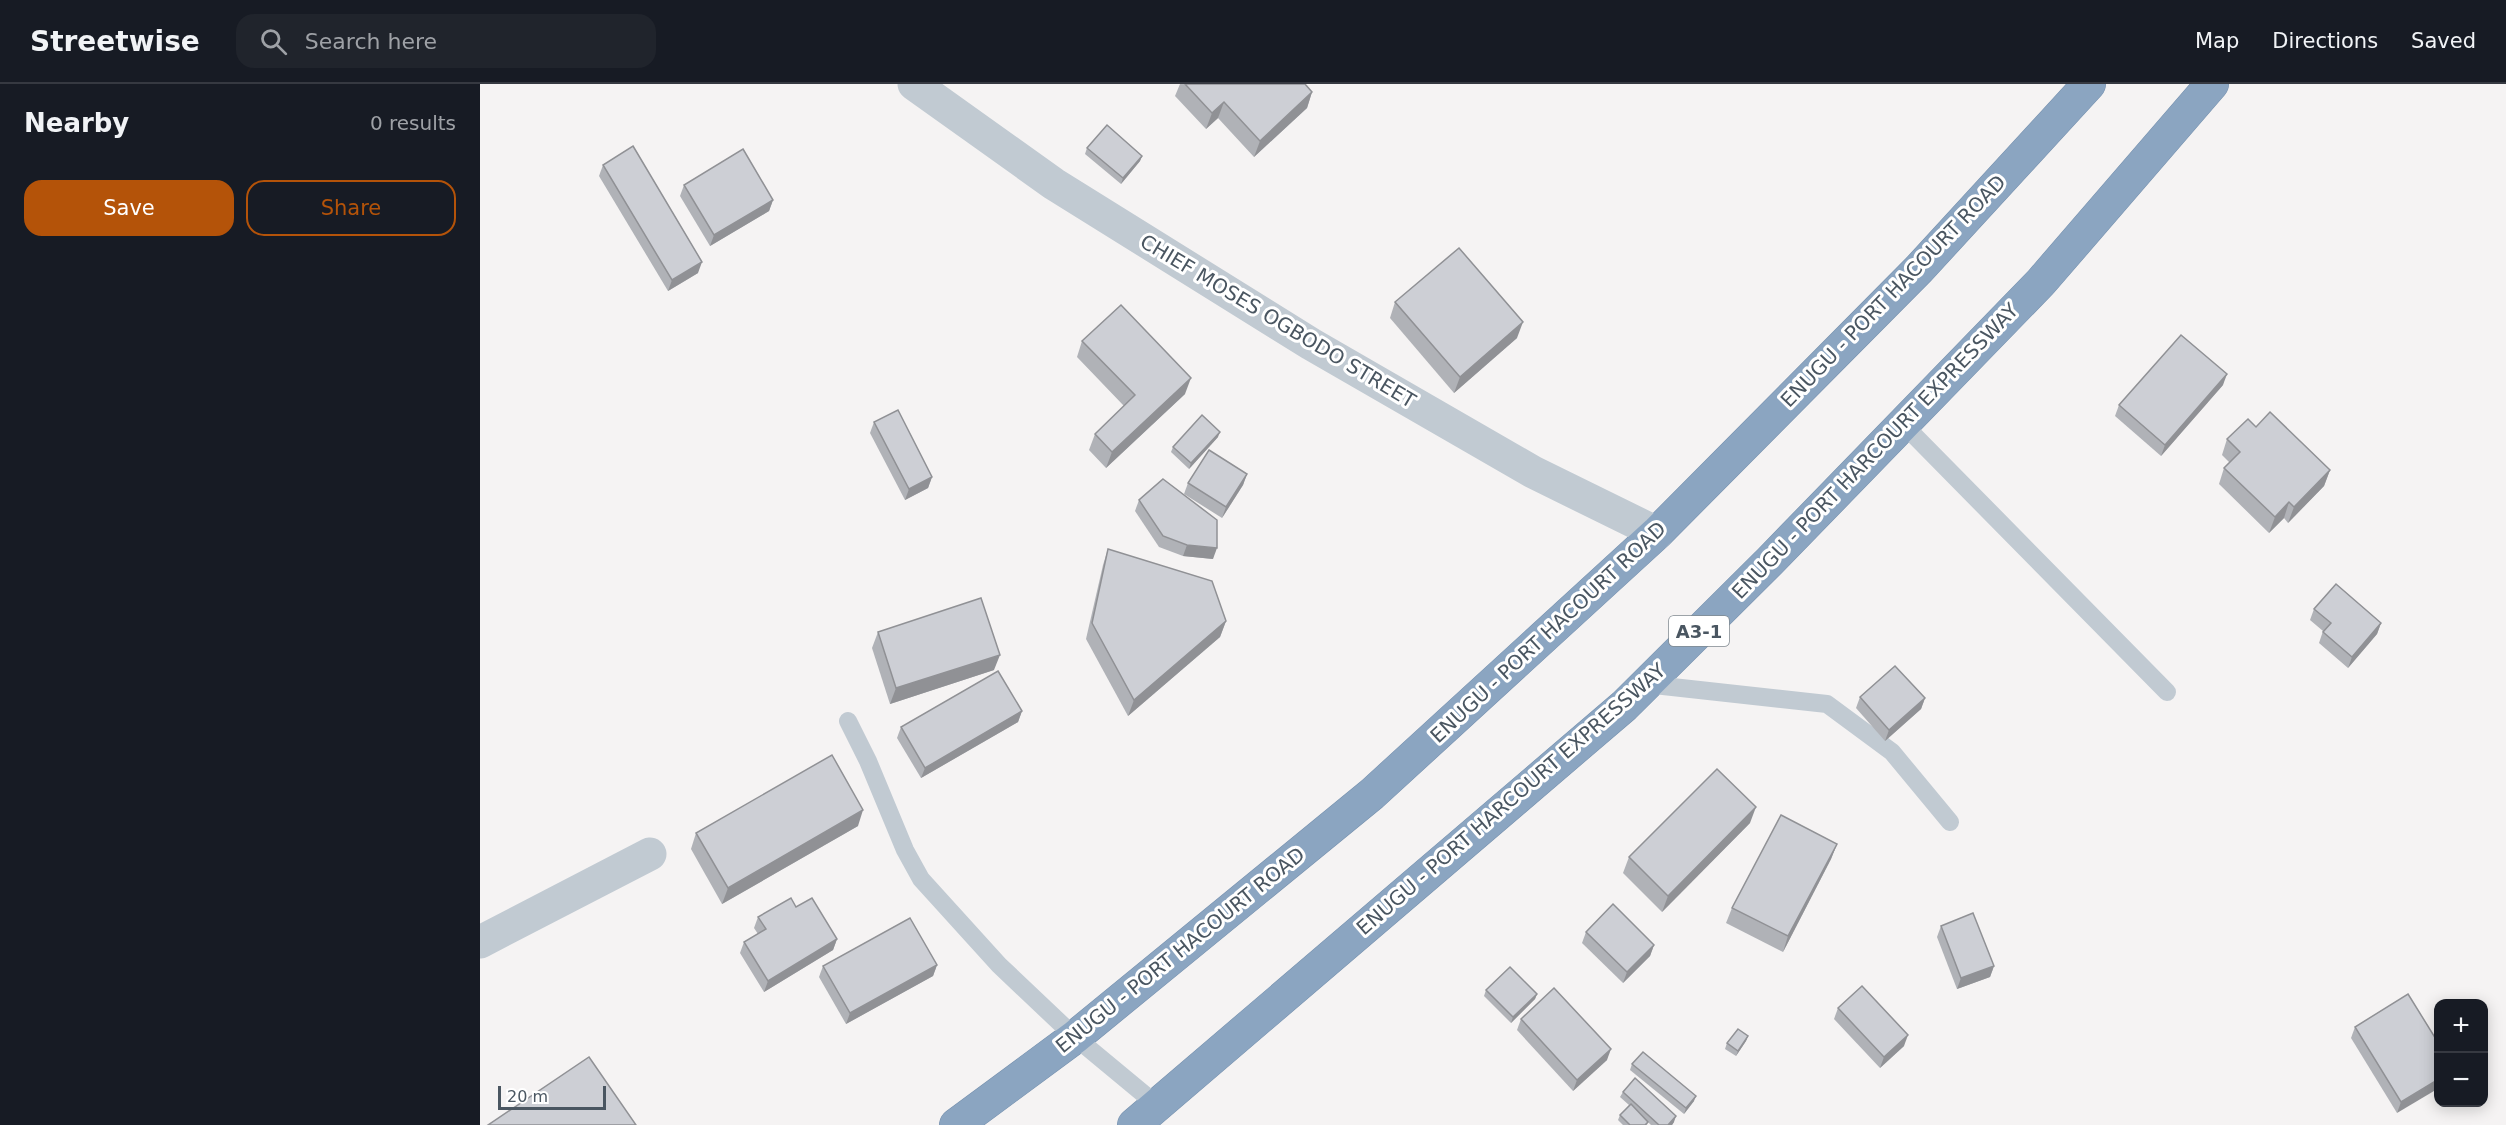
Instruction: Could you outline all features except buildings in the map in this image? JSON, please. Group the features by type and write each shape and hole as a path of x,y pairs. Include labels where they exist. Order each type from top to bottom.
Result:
{"highway":[{"name":"ENUGU - PORT HACOURT ROAD","path":"956,1125 1075,1037 1372,794 1657,533 1919,269 2089,84"},
{"name":"ENUGU - PORT HARCOURT EXPRESSWAY","path":"1145,1115 1615,713 1770,561 2041,282 2212,84"}],"street":[{"name":"CHIEF MOSES OGBODO STREET","path":"914,84 1054,184 1311,344 1533,472 1657,533"},
{"path":"480,942 650,854"}],"lane":[{"path":"1902,424 2167,692"},
{"path":"1645,684 1827,704 1892,752 1950,822"},
{"path":"848,721 868,761 905,850 921,879 999,965 1075,1037 1145,1115"}]}
